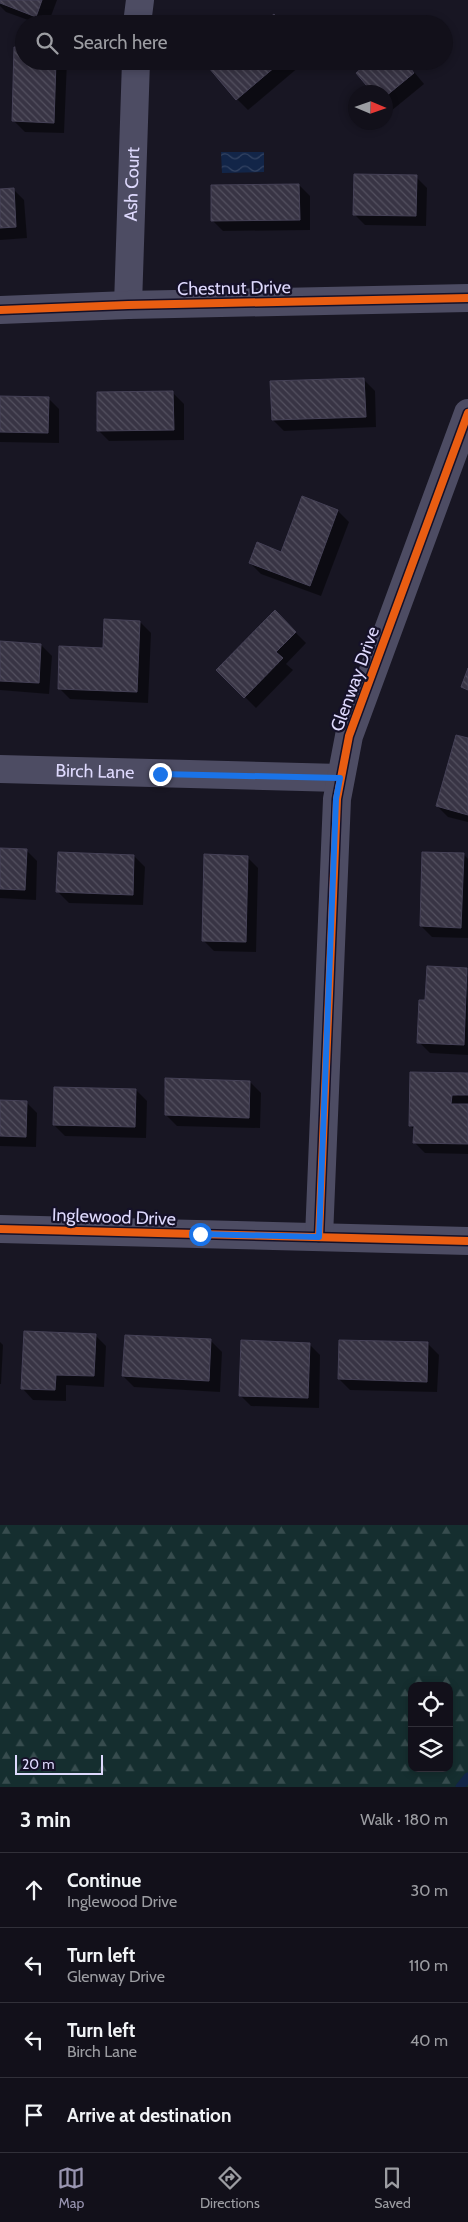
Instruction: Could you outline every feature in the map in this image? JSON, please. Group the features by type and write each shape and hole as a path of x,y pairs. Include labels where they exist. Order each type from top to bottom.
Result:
{"street":[{"path":"138,15 140,0"},
{"name":"Ash Court","path":"128,305 136,70"},
{"name":"Chestnut Drive","path":"0,310 128,305 468,298"},
{"name":"Glenway Drive","path":"319,1237 336,799 349,736 468,413"},
{"name":"Birch Lane","path":"0,769 340,778"},
{"name":"Inglewood Drive","path":"0,1228 468,1241"}],"green space":[{"path":"0,1525 468,1525 468,1787 0,1787"}],"water":[{"path":"221,152 264,152 264,172 222,173"}],"building":[{"path":"0,0 42,0 37,15 31,15 0,3"},
{"path":"14,47 15,70 56,70 54,123 12,121"},
{"path":"211,70 271,70 236,100"},
{"path":"360,70 412,70 414,73 393,90 393,85 366,85 356,73"},
{"path":"354,174 417,175 416,216 353,215"},
{"path":"299,184 300,220 211,221 211,185"},
{"path":"14,188 16,227 0,228 0,189"},
{"path":"364,378 366,417 272,420 270,381"},
{"path":"173,391 174,430 97,431 97,392"},
{"path":"0,396 49,397 48,433 0,432"},
{"path":"302,496 338,510 310,586 249,563 257,542 281,552"},
{"path":"275,610 296,632 276,652 283,658 244,698 216,670"},
{"path":"104,619 140,621 137,692 58,689 59,646 103,648"},
{"path":"0,641 41,644 39,683 0,681"},
{"path":"468,668 468,690 461,687"},
{"path":"456,735 468,738 468,815 436,806"},
{"path":"0,848 27,849 25,890 0,889"},
{"path":"58,852 134,855 133,895 56,892"},
{"path":"422,852 464,853 461,928 420,926"},
{"path":"204,854 248,856 246,942 202,941"},
{"path":"427,966 467,968 464,1045 417,1043 419,1000 425,1000"},
{"path":"410,1072 468,1073 468,1095 452,1095 451,1104 468,1104 468,1144 413,1143 414,1126 409,1126"},
{"path":"165,1078 250,1081 249,1118 165,1115"},
{"path":"54,1087 136,1089 135,1127 53,1125"},
{"path":"0,1100 27,1101 26,1137 0,1136"},
{"path":"24,1331 96,1334 94,1376 56,1375 55,1390 21,1389"},
{"path":"125,1335 211,1339 209,1381 122,1376"},
{"path":"241,1340 310,1343 308,1398 239,1396"},
{"path":"339,1340 428,1342 427,1382 338,1379"}],"waterway":[{"path":"460,1787 468,1777"}],"cycle path":[{"path":"0,310 128,305 468,298"},
{"path":"319,1237 337,799 349,736 468,413"},
{"path":"0,1229 468,1241"}],"route":[{"path":"160,774 340,778 336,799 319,1237 200,1234"}]}
